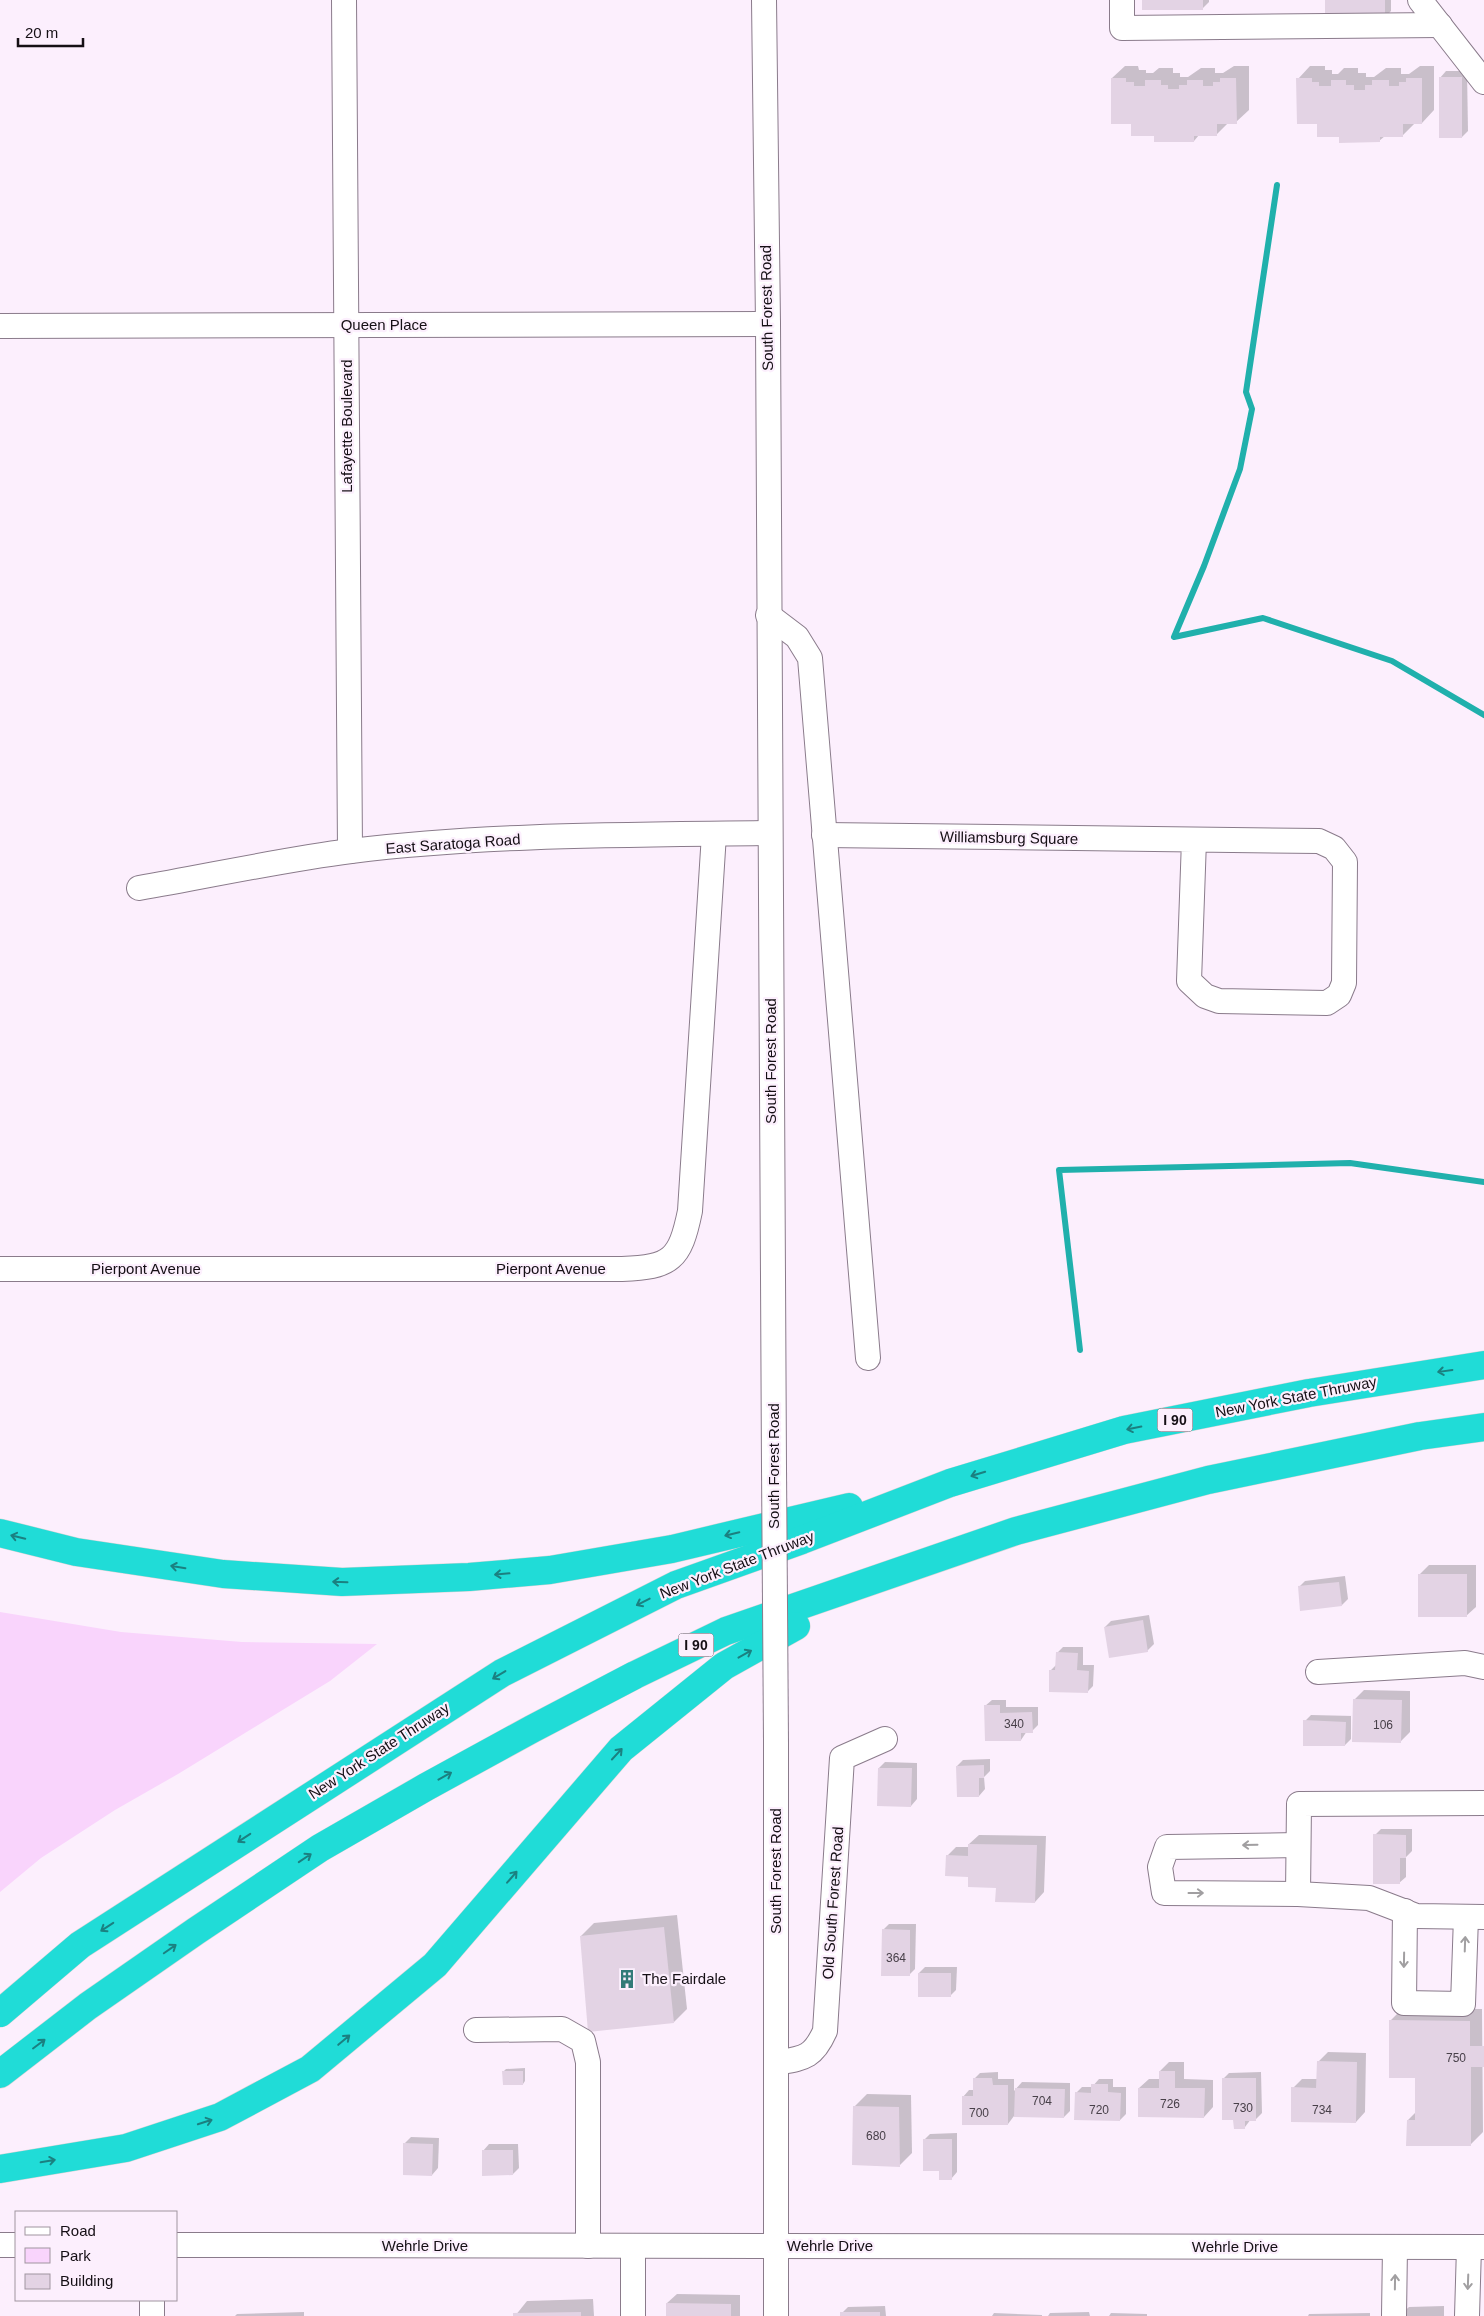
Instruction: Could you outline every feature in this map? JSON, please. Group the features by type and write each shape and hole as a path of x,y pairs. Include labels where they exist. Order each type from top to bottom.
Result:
{"highway":[{"name":"New York State Thruway","path":"0,2012 80,1945 502,1673 676,1585 802,1540 950,1483 1124,1430 1310,1393 1484,1365"},
{"name":"I 90","path":"0,2074 88,2006 320,1848 426,1787 635,1675 726,1631 879,1580 1016,1531 1208,1480 1420,1436 1484,1427"},
{"path":"0,1533 76,1552 223,1574 342,1582 468,1577 550,1570 672,1549 950,1483"},
{"path":"0,2169 126,2148 220,2118 310,2069 435,1965 621,1750 655,1720 724,1666 879,1580"}],"street":[{"name":"Lafayette Boulevard","path":"344,0 350,851"},
{"name":"South Forest Road","path":"764,0 768,324 768,615 776,1742 776,2316"},
{"path":"1122,0 1122,28 1440,25"},
{"path":"1420,0 1484,82"},
{"name":"Queen Place","path":"0,326 768,324"},
{"path":"768,615 797,636 810,658 868,1358"},
{"name":"East Saratoga Road","path":"139,888 350,851 424,844 572,836 770,833"},
{"name":"Pierpont Avenue","path":"0,1269 622,1269 650,1268 670,1259 684,1239 690,1212 714,834"},
{"name":"Williamsburg Square","path":"824,835 1319,841 1334,848 1346,862 1344,983 1339,995 1327,1003 1219,1001 1205,996 1189,981 1194,840"},
{"path":"1318,1672 1465,1663 1484,1666"},
{"name":"Old South Forest Road","path":"776,2063 806,2057 818,2048 825,2031 842,1758 885,1740"},
{"path":"1298,1894 1299,1804 1484,1803"},
{"path":"1298,1845 1167,1846 1160,1867 1164,1893 1298,1894 1369,1898 1405,1911 1416,1916 1475,1917 1463,2004 1404,2003 1405,1911"},
{"path":"476,2030 562,2029 583,2040 588,2062 588,2246"},
{"path":"0,2245 15,2245"},
{"name":"Wehrle Drive","path":"178,2245 1476,2247"},
{"path":"633,2246 633,2316"},
{"path":"1467,2316 1476,2247"},
{"path":"1394,2316 1396,2248"},
{"path":"152,2301 152,2316"}],"green space":[{"path":"0,1612 121,1632 242,1642 377,1644 330,1681 178,1774 115,1810 41,1858 0,1892"}],"building":[{"path":"1142,0 1203,0 1203,10 1142,10"},
{"path":"1325,0 1385,0 1385,18 1325,18"},
{"path":"1439,77 1462,77 1462,138 1439,138"},
{"path":"1111,78 1126,78 1126,82 1134,82 1134,86 1145,86 1145,80 1161,80 1161,85 1168,85 1168,89 1179,89 1179,85 1187,85 1187,80 1203,80 1203,86 1213,86 1213,82 1220,82 1220,78 1236,78 1237,124 1217,124 1217,136 1194,136 1194,142 1154,142 1154,136 1131,136 1131,124 1111,124"},
{"path":"1296,78 1312,78 1312,82 1319,82 1319,86 1331,86 1331,80 1346,80 1346,85 1354,85 1354,90 1365,90 1365,85 1372,85 1372,80 1389,80 1389,86 1399,86 1399,82 1406,82 1406,78 1422,78 1422,124 1403,124 1403,137 1380,137 1380,142 1339,143 1339,137 1317,137 1317,124 1297,124"},
{"path":"1418,1574 1467,1574 1467,1617 1418,1617"},
{"path":"1339,1582 1342,1606 1300,1611 1298,1586"},
{"path":"1143,1620 1148,1652 1109,1658 1104,1627"},
{"path":"1056,1652 1078,1653 1077,1670 1089,1671 1088,1693 1049,1692 1049,1670 1055,1670"},
{"path":"1353,1699 1402,1700 1401,1743 1352,1742"},
{"path":"984,1705 1000,1705 1000,1713 1032,1712 1033,1733 1021,1733 1021,1741 985,1741"},
{"path":"1303,1720 1346,1722 1345,1746 1303,1746"},
{"path":"984,1765 984,1778 979,1778 979,1797 957,1797 956,1766"},
{"path":"878,1768 912,1768 911,1807 877,1806"},
{"path":"1373,1834 1406,1835 1406,1858 1400,1858 1400,1884 1373,1884"},
{"path":"968,1844 1037,1845 1035,1903 995,1902 996,1888 968,1887 968,1877 945,1876 946,1855 968,1856"},
{"name":"The Fairdale","path":"664,1927 674,2023 588,2032 580,1936"},
{"path":"882,1929 910,1930 910,1976 881,1976"},
{"path":"918,1973 951,1973 951,1997 918,1997"},
{"path":"1389,2020 1470,2021 1470,2046 1484,2046 1484,2067 1471,2067 1471,2146 1406,2146 1407,2120 1415,2120 1415,2078 1389,2078"},
{"path":"1317,2061 1357,2062 1356,2123 1291,2122 1291,2087 1316,2088"},
{"path":"502,2071 523,2071 523,2085 503,2085"},
{"path":"1159,2071 1175,2071 1175,2088 1205,2088 1204,2118 1138,2117 1138,2088 1159,2088"},
{"path":"973,2078 992,2078 993,2085 1008,2085 1008,2125 962,2125 962,2096 973,2096"},
{"path":"1222,2078 1256,2078 1256,2121 1245,2121 1245,2129 1234,2129 1233,2120 1222,2120"},
{"path":"1091,2084 1108,2084 1108,2092 1121,2093 1120,2121 1074,2120 1075,2092 1091,2093"},
{"path":"1015,2088 1065,2089 1064,2118 1014,2117"},
{"path":"853,2106 899,2107 900,2167 852,2165"},
{"path":"923,2139 952,2139 952,2180 939,2180 939,2171 923,2171"},
{"path":"403,2143 433,2144 432,2176 403,2175"},
{"path":"482,2150 513,2150 513,2175 482,2176"},
{"path":"666,2303 731,2304 731,2316 666,2316"},
{"path":"581,2312 581,2316 513,2316 513,2313"},
{"path":"840,2312 880,2312 880,2316 840,2316"}],"waterway":[{"path":"1277,185 1246,392 1252,409 1240,469 1204,566 1174,637 1263,618 1392,661 1484,715"},
{"path":"1080,1350 1059,1170 1350,1163 1484,1182"}],"place":[{"name":"The Fairdale","path":"627,1979"}]}
